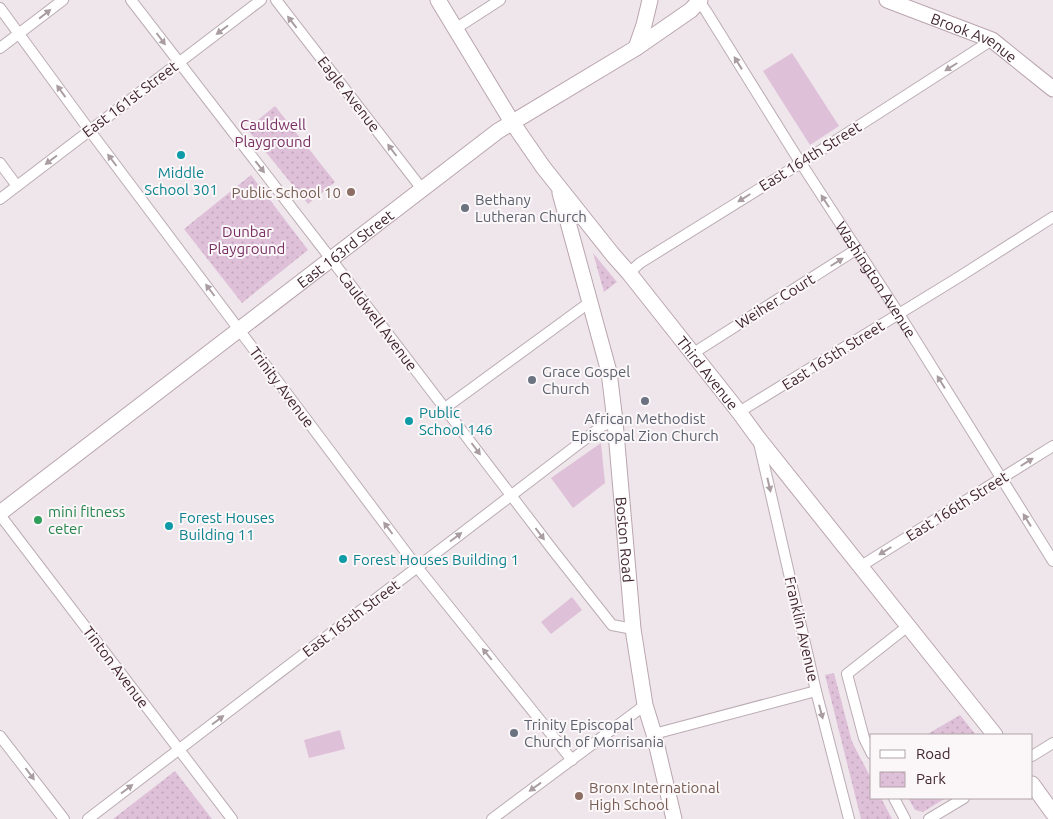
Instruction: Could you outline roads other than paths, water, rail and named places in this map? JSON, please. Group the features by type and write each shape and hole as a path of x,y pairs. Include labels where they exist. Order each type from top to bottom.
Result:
{"main road":[{"name":"Third Avenue","path":"438,0 512,122 558,186 994,734"},
{"path":"636,48 650,0"},
{"name":"East 163rd Street","path":"0,514 498,131 636,48 691,10 699,0"},
{"name":"Brook Avenue","path":"887,0 992,40 1053,89"},
{"name":"Boston Road","path":"558,186 609,372 633,629 645,705 654,734 674,819"},
{"name":"Boston Road","path":"578,260 580,238 590,227"},
{"path":"1033,785 1053,813"}],"street":[{"path":"0,48 63,0"},
{"name":"Cauldwell Avenue","path":"131,0 612,625 633,629"},
{"name":"East 161st Street","path":"0,199 261,0"},
{"path":"455,29 500,0"},
{"name":"Washington Avenue","path":"699,0 801,163 899,314 1053,561"},
{"name":"Eagle Avenue","path":"276,1 422,189"},
{"name":"Trinity Avenue","path":"0,8 417,567 572,760"},
{"name":"East 164th Street","path":"629,273 640,263 801,163 992,40"},
{"path":"0,163 17,186"},
{"name":"East 165th Street","path":"739,412 1053,217"},
{"name":"Weiher Court","path":"692,354 857,249"},
{"path":"445,408 590,302"},
{"name":"East 165th Street","path":"88,819 602,426 615,421"},
{"name":"Franklin Avenue","path":"758,438 816,691 849,819"},
{"name":"East 166th Street","path":"861,566 1053,446"},
{"name":"Tinton Avenue","path":"0,514 232,819"},
{"path":"870,750 864,738 847,674 908,626"},
{"path":"654,734 816,691"},
{"path":"497,817 645,705"},
{"path":"0,736 64,819"},
{"path":"1033,755 1053,743"},
{"path":"895,799 905,819"},
{"path":"929,819 962,799"}],"place":[{"name":"Middle School 301","path":"181,155"},
{"name":"Public School 10","path":"351,192"},
{"name":"Bethany Lutheran Church","path":"465,208"},
{"name":"Grace Gospel Church","path":"532,380"},
{"name":"African Methodist Episcopal Zion Church","path":"645,401"},
{"name":"Public School 146","path":"409,421"},
{"name":"mini fitness ceter","path":"38,520"},
{"name":"Forest Houses Building 11","path":"169,526"},
{"name":"Forest Houses Building 1","path":"343,559"},
{"name":"Trinity Episcopal Church of Morrisania","path":"514,733"},
{"name":"Bronx International High School","path":"579,796"}],"park label":[{"name":"Cauldwell Playground","path":"273,132"},
{"name":"Dunbar Playground","path":"247,240"}]}
